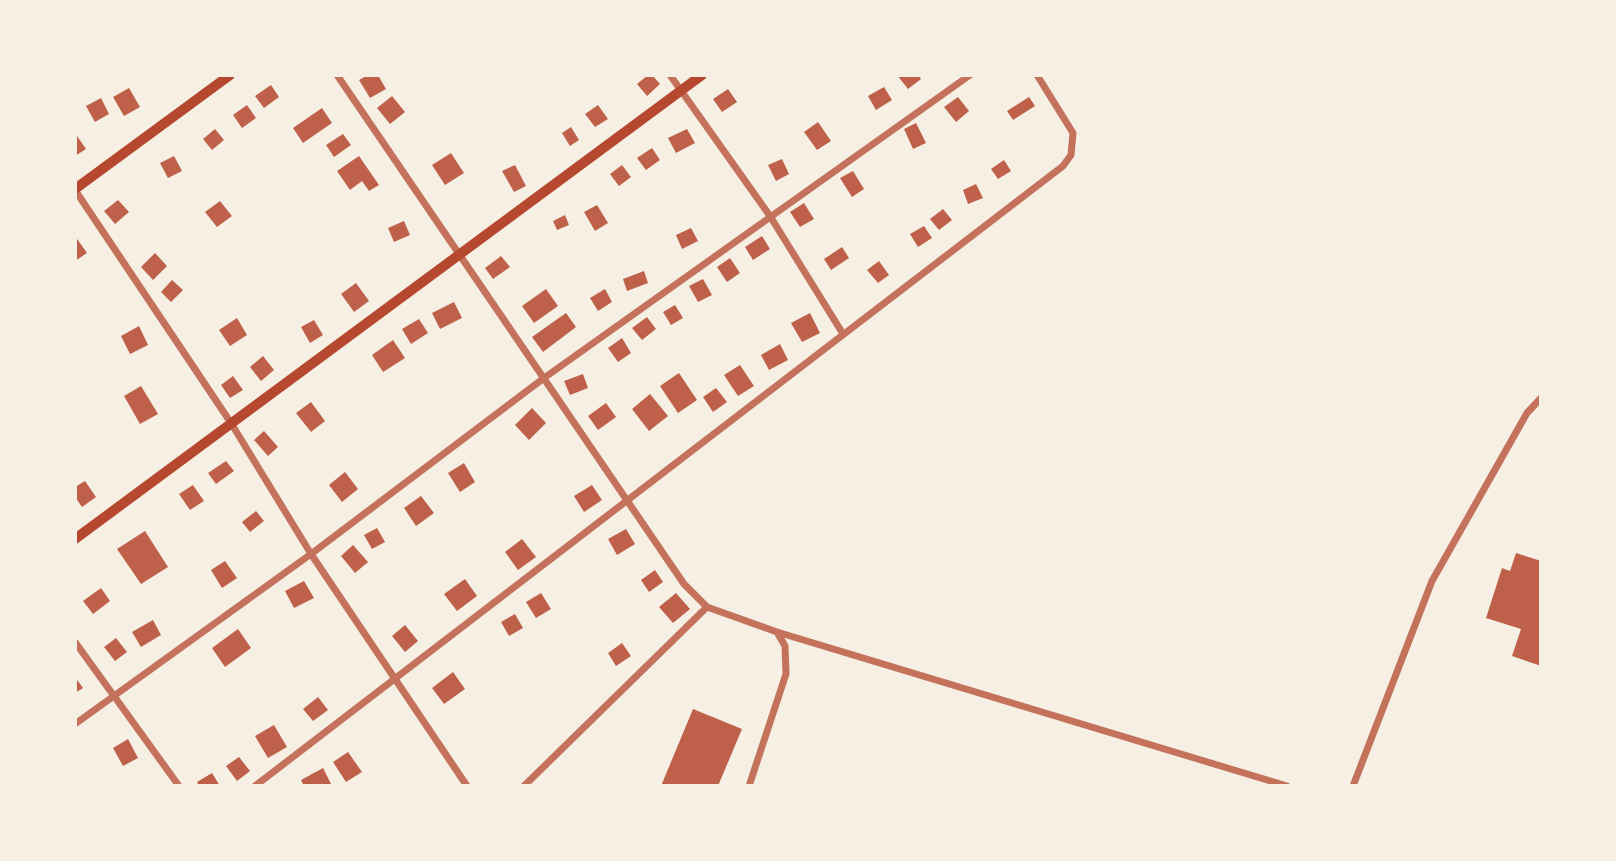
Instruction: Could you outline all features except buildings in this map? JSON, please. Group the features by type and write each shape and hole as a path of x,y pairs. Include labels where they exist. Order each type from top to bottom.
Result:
{"main road":[{"path":"75,189 230,75"},
{"path":"75,539 702,75"}],"street":[{"path":"337,75 684,584 707,607 777,632 1287,786"},
{"path":"670,75 769,216 843,334"},
{"path":"75,724 310,554 544,378 970,75"},
{"path":"255,786 1063,166 1071,155 1073,142 1070,124 1037,75"},
{"path":"75,189 231,423 310,554 467,786"},
{"path":"1353,786 1432,581 1527,413 1541,398"},
{"path":"524,786 707,607"},
{"path":"749,786 786,674 785,646 777,632"},
{"path":"75,642 179,786"}]}
